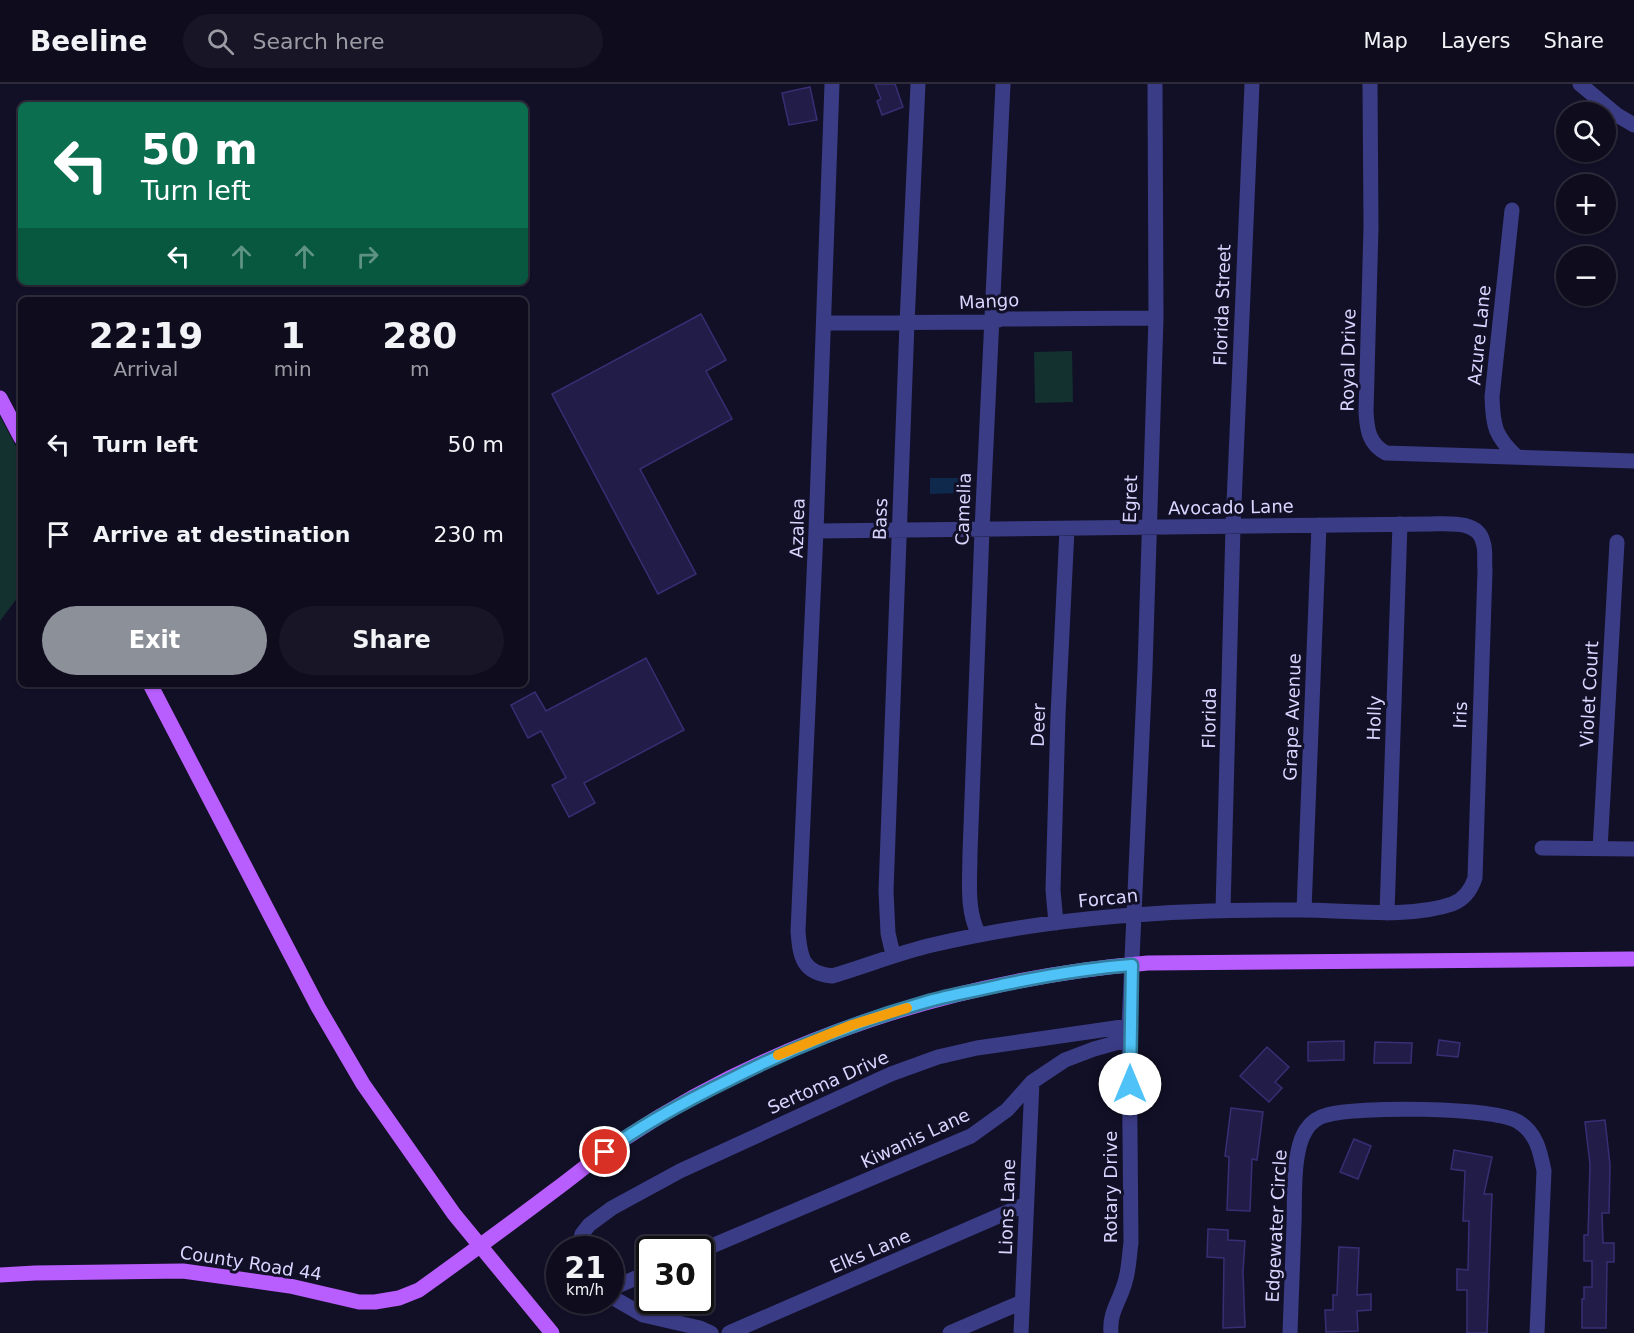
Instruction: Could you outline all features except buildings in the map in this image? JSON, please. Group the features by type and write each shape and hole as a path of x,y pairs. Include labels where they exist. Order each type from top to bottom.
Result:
{"main road":[{"path":"0,398 18,432"},
{"path":"152,687 318,1007 363,1084 454,1214 552,1333"},
{"name":"County Road 44","path":"0,1275 79,1271 183,1271 290,1286 359,1302 399,1298 419,1290 623,1139 692,1098 774,1057 852,1025 927,1002 1038,977 1106,966 1634,959"}],"street":[{"name":"Azalea","path":"811,971 805,963 799,945 798,931 816,531 832,84"},
{"name":"Bass","path":"893,956 888,933 886,891 918,84"},
{"name":"Camelia","path":"979,935 972,921 970,905 982,530 1003,84"},
{"name":"Egret","path":"1132,965 1145,669 1156,318 1155,84"},
{"name":"Florida Street","path":"1233,527 1252,84"},
{"name":"Royal Drive","path":"1370,84 1371,227 1366,412 1367,429 1371,440 1377,448 1386,453 1634,461"},
{"path":"1580,84 1617,115 1634,125"},
{"name":"Azure Lane","path":"1512,210 1492,397 1493,424 1496,433 1517,457"},
{"name":"Mango","path":"824,323 1156,318"},
{"path":"1634,455 1634,461"},
{"name":"Holly","path":"1387,913 1400,524"},
{"name":"Avocado Lane","path":"816,531 1430,524"},
{"name":"Iris","path":"1416,910 1453,904 1465,896 1475,878 1484,542 1475,529 1468,525 1430,524"},
{"name":"Grape Avenue","path":"1304,910 1319,525"},
{"name":"Florida","path":"1223,910 1233,527"},
{"name":"Deer","path":"1056,923 1053,878 1067,529"},
{"name":"Violet Court","path":"1600,849 1617,542"},
{"path":"1542,848 1634,849"},
{"name":"Forcan","path":"811,971 832,976 932,945 979,935 1056,923 1134,915 1223,910 1387,913 1416,910"},
{"name":"Rotary Drive","path":"1111,1333 1112,1313 1126,1278 1131,1243 1132,965"},
{"name":"Kiwanis Lane","path":"714,1245 971,1136 1007,1110 1032,1082 1065,1060 1130,1033"},
{"name":"Sertoma Drive","path":"582,1236 589,1225 612,1208 680,1171 891,1074 938,1057 977,1048 1130,1033"},
{"name":"Lions Lane","path":"1021,1333 1032,1082"},
{"name":"Edgewater Circle","path":"1290,1333 1296,1175 1299,1144 1305,1131 1314,1121 1324,1115 1341,1112 1419,1110 1500,1115 1515,1120 1536,1140 1541,1152 1544,1171 1537,1333"},
{"name":"Elks Lane","path":"729,1333 1026,1204"},
{"path":"950,1333 1022,1302"},
{"path":"624,1304 643,1315 700,1328 711,1333"}],"green space":[{"path":"1072,351 1073,402 1035,403 1034,352"},
{"path":"0,416 18,450 18,597 0,621"}],"water":[{"path":"930,478 960,478 960,493 930,494"}],"slow traffic":[{"path":"778,1055 852,1025 907,1008"}],"route":[{"path":"605,1152 692,1098 774,1057 852,1025 927,1002 1038,977 1106,966 1132,965 1129,1026 1130,1084"}]}
